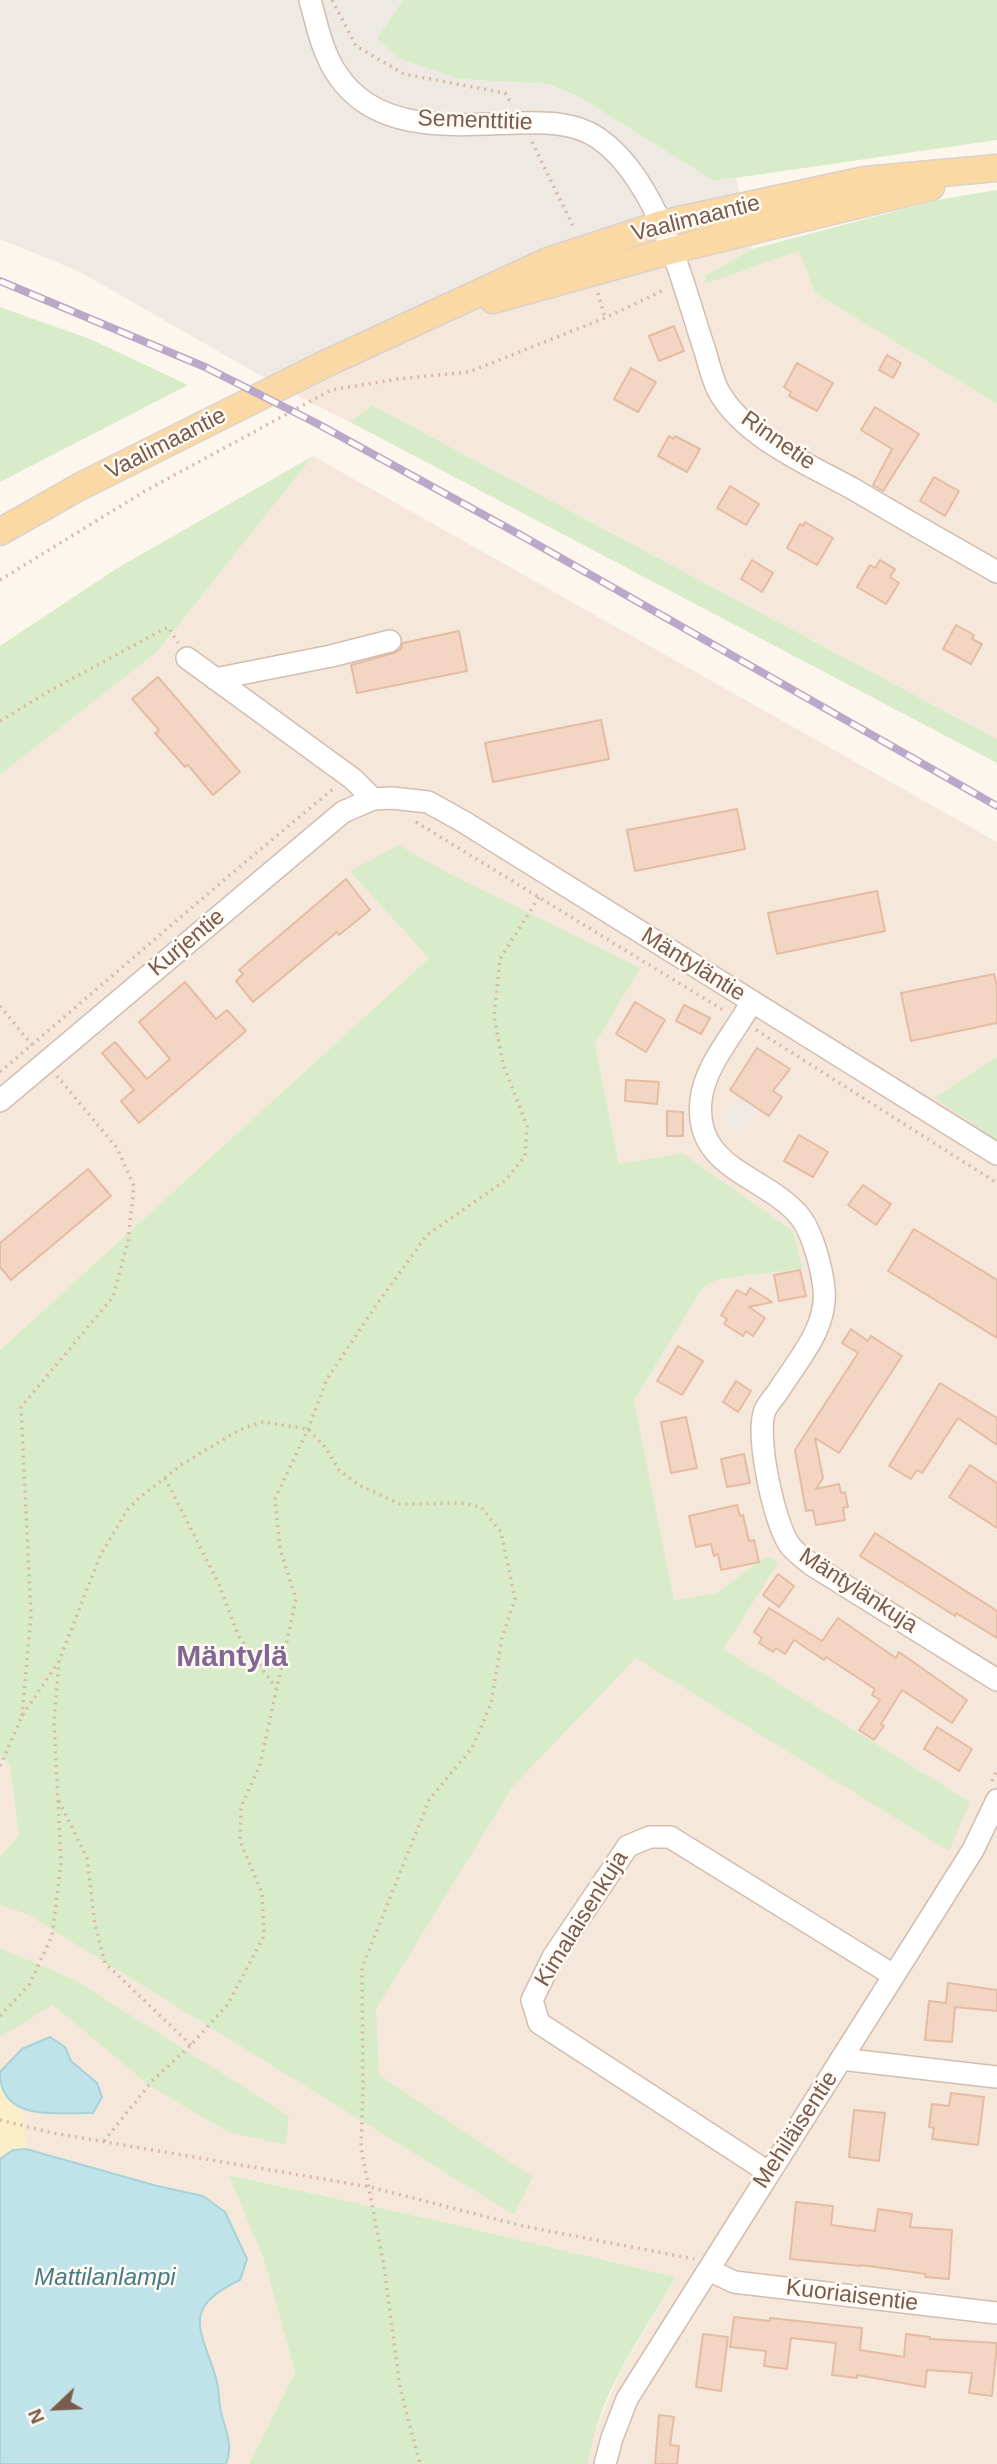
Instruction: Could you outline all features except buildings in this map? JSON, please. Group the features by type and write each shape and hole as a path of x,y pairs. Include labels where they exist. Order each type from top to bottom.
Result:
{"main road":[{"name":"Vaalimaantie","path":"0,532 79,487 409,323 548,261 661,224 865,180 997,170"},
{"name":"Vaalimaantie","path":"409,323 673,250 997,170"}],"street":[{"name":"Sementtitie","path":"310,0 321,41 337,75 359,99 388,116 422,123 536,122 575,127 598,138 629,168 661,224"},
{"name":"Rinnetie","path":"661,224 673,250 719,392 744,424 997,572"},
{"path":"215,678 331,656 390,641"},
{"path":"187,659 382,798"},
{"name":"Mäntyläntie","path":"382,798 428,803 464,822 997,1154"},
{"name":"Kurjentie","path":"0,1101 343,812 382,798"},
{"name":"Mäntylänkuja","path":"752,1001 710,1071 701,1099 704,1131 716,1155 789,1205 803,1220 818,1256 824,1291 819,1327 764,1412 762,1439 777,1520 789,1546 812,1566 997,1680"},
{"name":"Mehiläisentie","path":"605,2464 627,2399 893,1975 989,1835 997,1800"},
{"name":"Kimalaisenkuja","path":"768,2172 539,2023 532,2000 553,1957 628,1846 650,1837 670,1837 893,1975"},
{"path":"841,2059 997,2077"},
{"name":"Kuoriaisentie","path":"709,2270 734,2282 997,2313"}],"path":[{"path":"0,580 145,491 331,390 469,372 605,318 683,281"},
{"path":"0,721 51,690 168,627 187,659"},
{"path":"0,1072 330,790 353,779"},
{"path":"382,798 408,817 742,1021 997,1183"},
{"path":"104,2141 153,2080 191,2045 228,2004 264,1936 261,1893 240,1841 241,1807 260,1765 296,1599 280,1549 275,1499 308,1429 327,1379 427,1235 506,1180 524,1156 527,1126 503,1065 494,1016 500,959 539,897"},
{"path":"0,1006 117,1148 134,1186 128,1242 113,1297 58,1360 22,1407 31,1615 22,1716"},
{"path":"0,1766 22,1716 59,1661 100,1556 127,1510 165,1478 246,1427 263,1422 308,1429 326,1448 339,1470 359,1485 400,1504 461,1503 481,1507 501,1532 515,1600 502,1638 491,1704 472,1748 429,1800 362,1968 361,2148 395,2333 401,2388 421,2464"},
{"path":"165,1478 219,1584 238,1635 277,1690"},
{"path":"0,2016 29,1985 52,1936 61,1863 54,1722 59,1661"},
{"path":"58,1798 87,1857 95,1925 105,1963 191,2045"},
{"path":"0,2120 53,2133 370,2188 523,2226 701,2261 709,2270"}],"shaded area":[{"path":"0,0 403,0 377,38 459,79 547,84 578,96 714,181 736,178 745,218 634,245 479,296 284,389 80,272 0,239"},
{"path":"745,218 752,249 706,275 800,251 815,293 997,404 997,739 372,405 350,422 284,389 479,296 634,245"},
{"path":"313,456 997,842 997,2464 588,2464 591,2440 621,2370 676,2277 230,2175 264,2260 295,2373 249,2464 0,2464 0,1905 362,2001 634,1401 703,1287 719,1279 803,1269 619,1164 595,1044 429,958 0,1350 0,775 157,652"},
{"path":"740,1096 757,1108 739,1134 720,1121"},
{"path":"0,1753 10,1767 19,1835 0,1857"}],"green space":[{"path":"403,0 997,0 997,140 714,181 578,96 547,84 459,79 400,59 377,38"},
{"path":"997,190 997,404 815,293 799,251 704,284 706,275 752,249 938,200"},
{"path":"0,307 90,339 188,385 0,482"},
{"path":"372,405 997,739 997,763 350,422"},
{"path":"313,456 157,652 0,775 0,646 116,569"},
{"path":"399,845 444,871 640,968 595,1044 619,1164 682,1153 793,1231 803,1269 719,1279 703,1287 634,1401 674,1601 717,1593 767,1556 778,1563 723,1649 970,1802 949,1851 636,1658 513,1786 376,2009 379,2075 533,2177 514,2215 27,1914 0,1905 0,1857 19,1835 10,1767 0,1753 0,1350 429,958 350,871"},
{"path":"997,1057 997,1140 934,1098"},
{"path":"0,1948 75,1980 289,2116 286,2145 228,2132 150,2086 53,2005 0,2037"},
{"path":"229,2175 676,2277 611,2390 593,2439 588,2464 249,2464 295,2373 264,2260"}],"sand":[{"path":"0,2075 7,2096 23,2111 26,2149 13,2150 0,2159"}],"water":[{"path":"50,2037 65,2047 71,2061 97,2083 102,2097 93,2113 33,2111 10,2100 3,2088 0,2072 22,2049"},
{"name":"Mattilanlampi","path":"26,2149 157,2186 203,2196 225,2212 247,2259 240,2280 209,2300 202,2310 200,2321 229,2440 226,2464 0,2464 0,2159 13,2150"}],"railway":[{"path":"0,281 205,367 318,424 524,537 997,806"}],"district":[{"name":"Mäntylä","path":"232,1658"}]}
